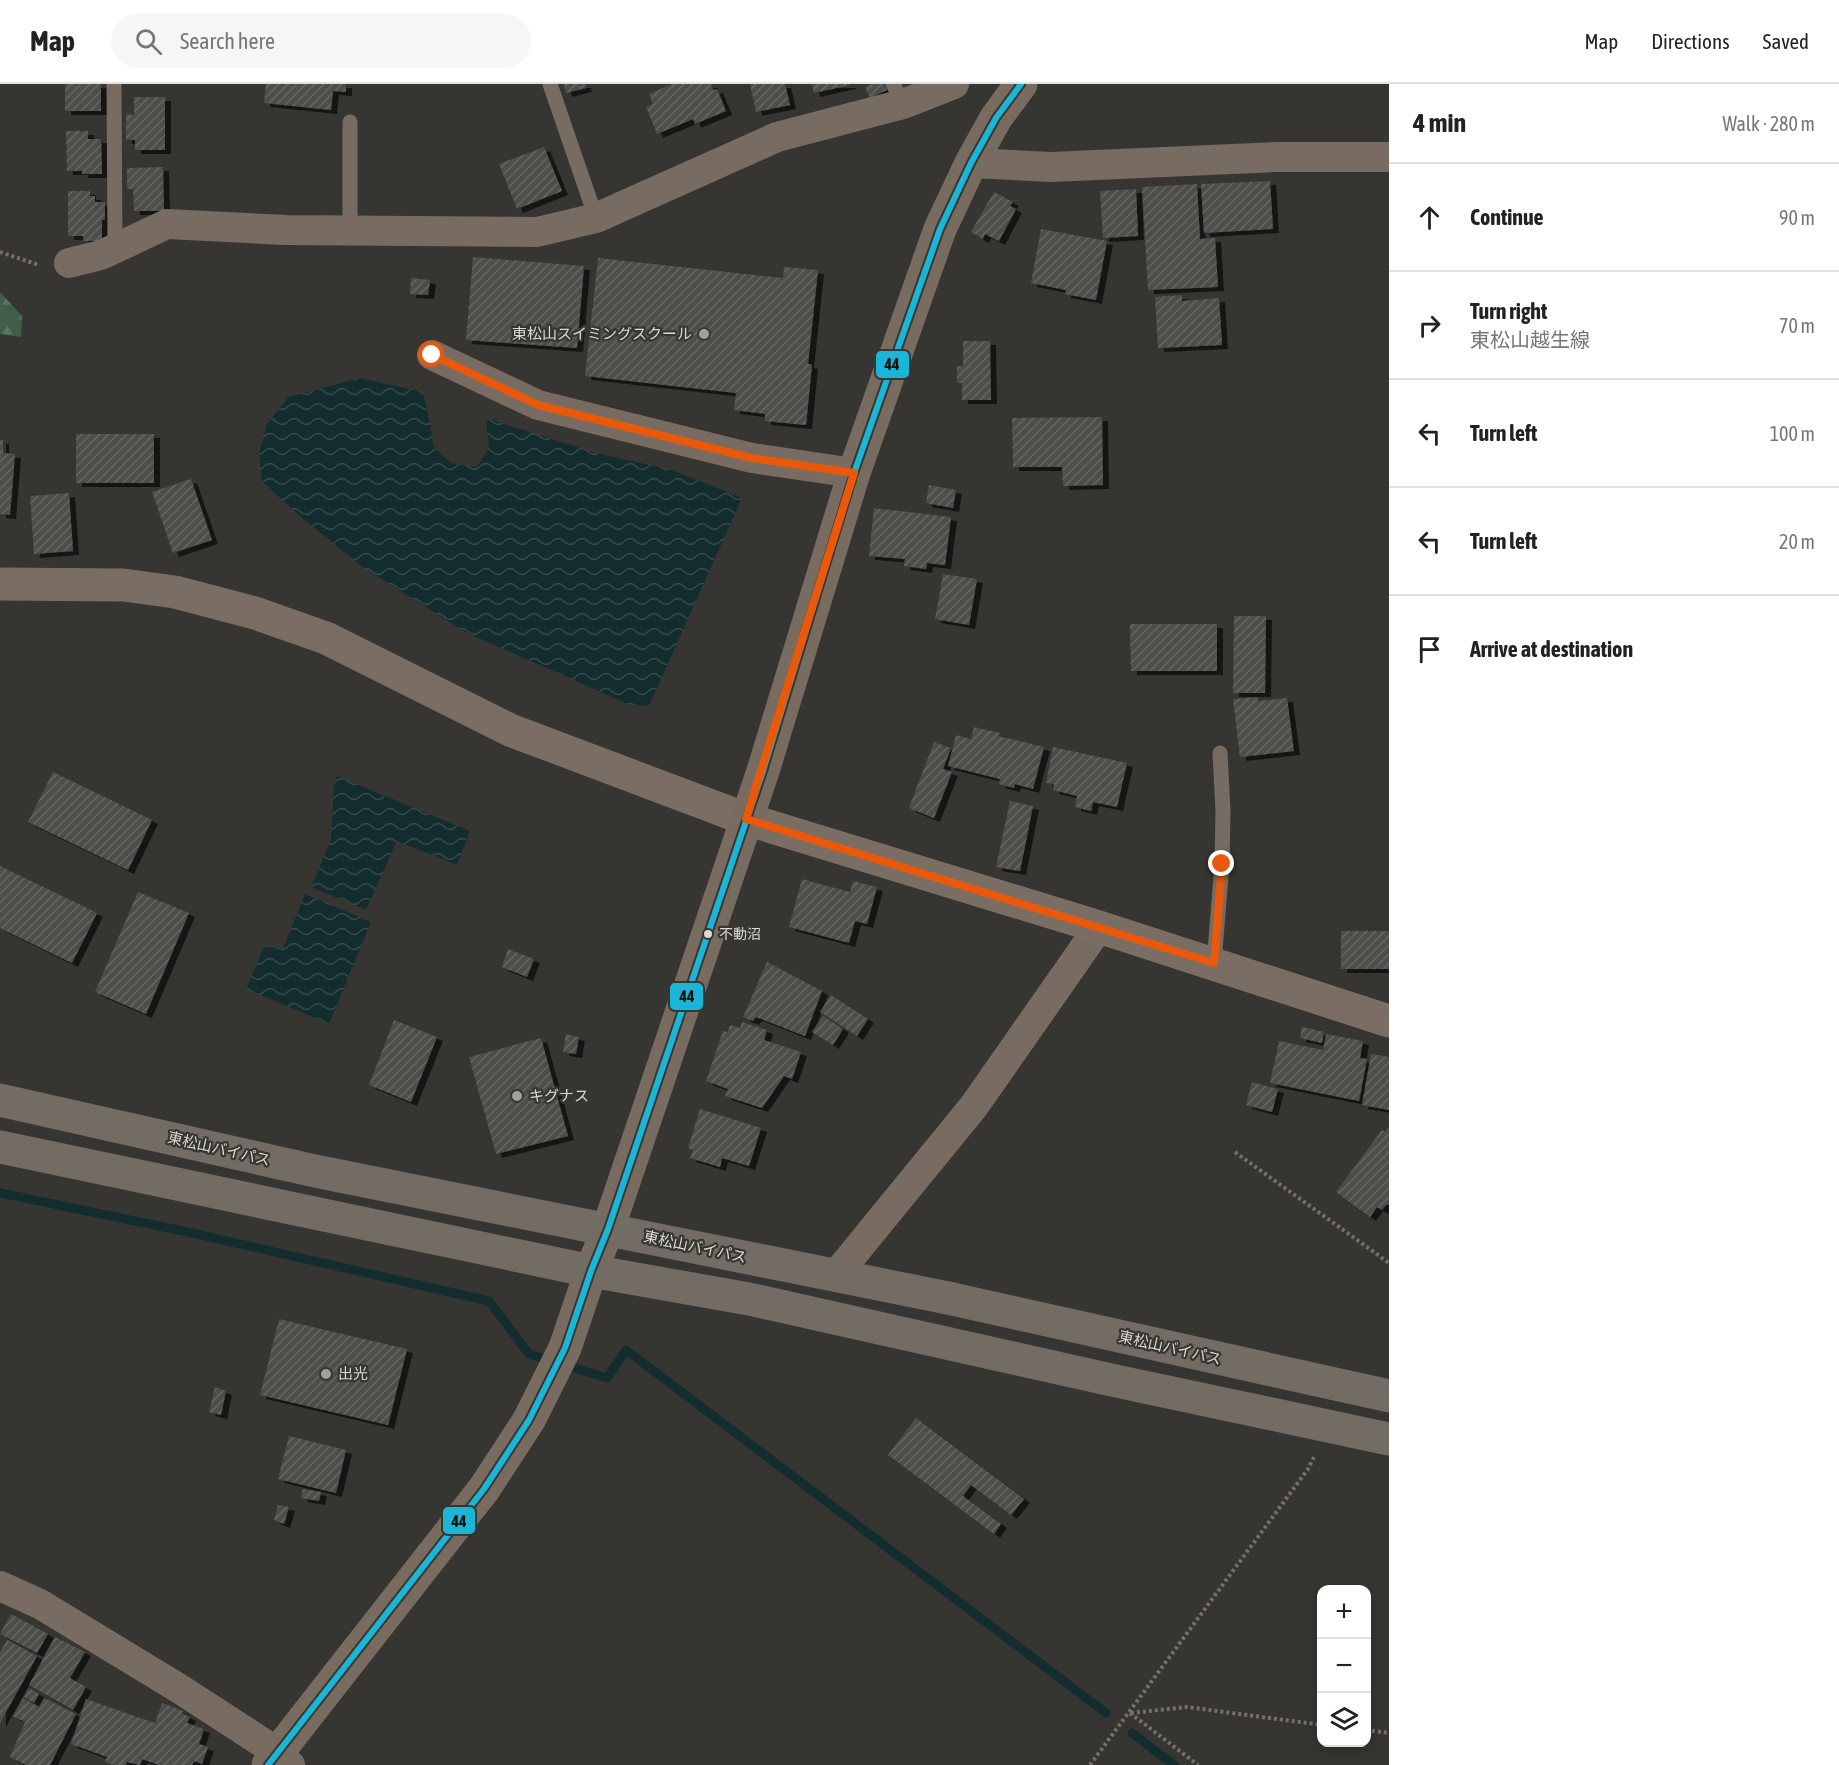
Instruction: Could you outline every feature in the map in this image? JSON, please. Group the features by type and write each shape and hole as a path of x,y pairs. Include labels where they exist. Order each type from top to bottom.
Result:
{"highway":[{"name":"東松山バイパス","path":"0,1100 315,1171 948,1298 1389,1396"},
{"path":"0,1148 591,1271 749,1299 1389,1439"}],"main road":[{"path":"279,1761 484,1489 523,1430 566,1348 746,819 854,473 940,229 971,163 996,118 1021,84"}],"street":[{"path":"69,263 101,255 167,224 285,230 537,232 596,218 777,137 898,94 954,84"},
{"path":"971,163 1051,167 1276,158 1389,158"},
{"path":"432,355 538,405 752,458 854,473"},
{"path":"0,584 123,585 175,592 255,613 326,638 510,730 746,819 1214,963 1389,1022"},
{"path":"836,1275 974,1106 1099,927"},
{"path":"0,1587 40,1604 180,1689 279,1761"}],"lane":[{"path":"114,84 115,249"},
{"path":"550,84 596,218"},
{"path":"350,122 350,231"},
{"path":"1214,963 1222,864 1223,811 1220,753"}],"path":[{"path":"0,252 41,266 69,263"},
{"path":"1235,1152 1389,1263"},
{"path":"1090,1765 1308,1469 1331,1427"},
{"path":"1130,1713 1186,1707 1317,1724"},
{"path":"1130,1713 1198,1765"},
{"path":"1371,1731 1389,1733"}],"green space":[{"path":"0,292 22,316 21,337 0,334"}],"water":[{"path":"360,378 423,392 433,446 451,463 477,467 489,448 486,418 596,453 672,470 742,498 649,706 630,705 467,633 361,566 294,511 262,481 259,454 267,424 288,397"},
{"path":"337,776 470,831 457,865 397,841 366,910 311,887 331,839 334,784"},
{"path":"305,894 371,922 329,1024 246,989 264,947 283,948"}],"building":[{"path":"65,84 101,84 101,111 65,111"},
{"path":"266,84 346,84 346,92 333,91 331,110 264,103"},
{"path":"564,84 585,84 586,88 566,93"},
{"path":"672,84 711,84 713,90 717,89 726,111 695,124 693,119 657,134 646,107 653,104 649,94"},
{"path":"750,84 785,84 790,105 756,112"},
{"path":"812,84 850,84 850,85 814,93"},
{"path":"871,84 884,84 887,90 870,98 865,87"},
{"path":"134,97 165,97 165,150 135,150 135,140 126,140 126,114 134,115"},
{"path":"66,131 88,131 88,139 101,139 102,174 67,171"},
{"path":"544,147 562,191 517,209 499,164"},
{"path":"163,167 164,211 134,211 133,189 127,189 127,168"},
{"path":"1270,181 1273,229 1204,233 1201,184"},
{"path":"1197,184 1200,239 1215,238 1218,287 1148,290 1142,187"},
{"path":"1136,189 1138,236 1103,238 1100,191"},
{"path":"68,191 90,191 90,196 95,196 95,202 105,202 102,241 83,241 83,236 68,236"},
{"path":"994,192 1013,202 1010,206 1016,209 999,241 985,234 983,239 971,232"},
{"path":"1041,229 1107,241 1096,300 1065,294 1066,290 1031,283"},
{"path":"473,257 584,266 577,348 466,340"},
{"path":"598,258 783,278 784,267 818,270 808,364 812,365 806,425 765,421 765,414 734,410 736,393 585,376"},
{"path":"411,278 430,280 428,295 410,294"},
{"path":"1182,295 1182,301 1219,298 1222,345 1158,348 1155,297"},
{"path":"963,341 990,341 991,400 962,400 962,383 957,383 957,366 963,366"},
{"path":"1102,417 1103,485 1063,486 1062,467 1013,467 1012,418"},
{"path":"76,434 154,434 154,483 76,483"},
{"path":"0,440 3,440 3,453 15,454 10,515 0,514"},
{"path":"191,479 212,540 173,553 152,492"},
{"path":"929,485 956,490 953,508 926,503"},
{"path":"69,493 73,551 34,554 30,496"},
{"path":"874,508 951,517 945,565 927,563 926,569 904,566 905,559 869,556"},
{"path":"943,574 977,579 969,625 935,619"},
{"path":"1234,616 1266,616 1265,693 1233,693"},
{"path":"1130,624 1217,624 1217,671 1131,671"},
{"path":"1257,697 1258,701 1287,698 1294,751 1240,757 1233,699"},
{"path":"974,727 1044,747 1033,789 1015,784 1014,788 999,784 1000,779 948,766 956,735 971,739"},
{"path":"934,742 951,748 943,769 952,772 934,818 909,808"},
{"path":"1053,747 1127,763 1117,807 1093,802 1091,811 1075,807 1077,796 1053,790 1054,784 1046,783"},
{"path":"53,772 152,820 128,870 28,822"},
{"path":"1010,801 1033,806 1020,871 996,867"},
{"path":"0,866 97,913 72,963 0,928"},
{"path":"802,879 850,892 853,881 877,887 867,924 855,921 849,943 789,927"},
{"path":"138,892 189,913 146,1014 95,992"},
{"path":"1341,931 1389,931 1389,969 1341,969"},
{"path":"508,949 534,959 527,977 502,967"},
{"path":"767,962 822,991 805,1036 756,1017 753,1021 743,1017"},
{"path":"831,995 868,1019 857,1036 820,1012"},
{"path":"823,1016 843,1029 833,1045 812,1032"},
{"path":"394,1020 437,1037 411,1102 369,1085"},
{"path":"742,1022 767,1030 764,1040 801,1052 792,1079 784,1076 762,1108 725,1096 728,1089 706,1081 723,1031 728,1032 730,1025 740,1028"},
{"path":"1302,1027 1324,1032 1322,1043 1300,1038"},
{"path":"566,1034 579,1037 576,1054 563,1052"},
{"path":"1326,1034 1363,1041 1360,1058 1367,1059 1359,1101 1270,1083 1279,1041 1323,1050"},
{"path":"541,1038 568,1136 496,1154 469,1057"},
{"path":"1371,1054 1389,1057 1389,1110 1362,1105"},
{"path":"1252,1082 1278,1089 1272,1112 1246,1105"},
{"path":"700,1109 761,1128 749,1166 722,1158 720,1167 690,1158 693,1150 688,1148"},
{"path":"1389,1126 1389,1205 1382,1210 1377,1207 1370,1217 1336,1192 1382,1130 1385,1132"},
{"path":"279,1319 407,1349 388,1425 260,1395"},
{"path":"215,1387 226,1391 221,1415 209,1412"},
{"path":"916,1418 1024,1499 1011,1515 971,1485 963,1496 1001,1524 994,1534 888,1455"},
{"path":"289,1436 346,1450 336,1493 278,1479"},
{"path":"303,1489 321,1492 319,1501 301,1498"},
{"path":"278,1505 289,1507 284,1524 274,1520"},
{"path":"11,1614 48,1634 37,1653 0,1634"},
{"path":"55,1637 85,1652 70,1678 86,1687 73,1710 29,1685"},
{"path":"7,1640 37,1656 0,1723 0,1652"},
{"path":"29,1688 39,1694 34,1703 24,1697"},
{"path":"23,1698 39,1707 44,1698 76,1714 50,1765 26,1765 10,1757 25,1722 13,1716"},
{"path":"86,1699 155,1723 162,1703 183,1711 182,1713 190,1717 187,1723 204,1729 199,1744 208,1747 202,1764 194,1761 192,1765 159,1765 142,1759 140,1765 127,1762 126,1765 114,1765 105,1762 107,1757 71,1744"}],"waterway":[{"path":"0,1193 183,1231 489,1301 529,1354 607,1378 626,1350 1106,1713"},
{"path":"1132,1733 1174,1765"}],"transit line":[{"name":"44","path":"268,1765 484,1489 529,1420 565,1348 608,1229 763,771 854,473 940,229 971,163 996,118 1021,84"}],"place":[{"name":"東松山スイミングスクール","path":"704,334"},
{"name":"不動沼","path":"708,934"},
{"name":"キグナス","path":"517,1096"},
{"name":"出光","path":"326,1374"}],"route":[{"path":"432,355 538,405 752,458 854,473 763,771 746,819 1214,963 1222,864"}]}
